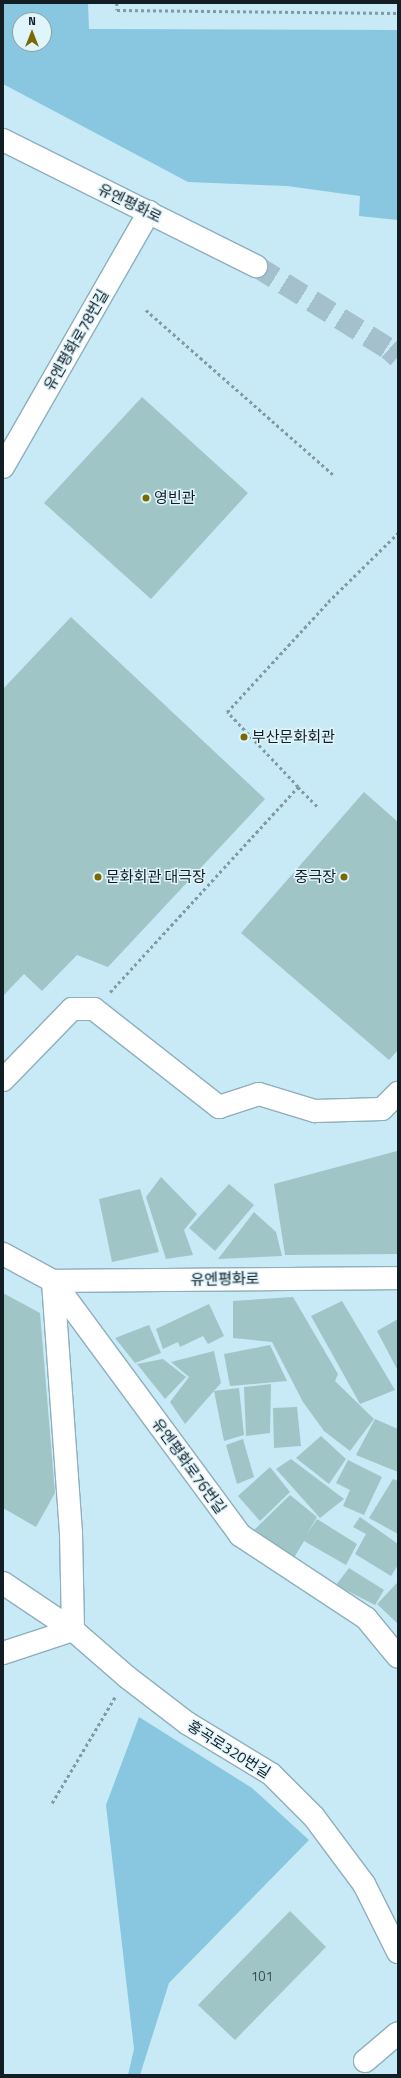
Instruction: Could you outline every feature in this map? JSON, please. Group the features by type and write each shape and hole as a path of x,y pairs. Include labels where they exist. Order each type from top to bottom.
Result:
{"street":[{"name":"유엔평화로","path":"3,140 256,266"},
{"name":"유엔평화로78번길","path":"3,467 149,212"},
{"path":"3,1080 72,1009 94,1009 219,1107 259,1094 315,1111 382,1109 398,1093"},
{"name":"유엔평화로76번길","path":"3,1254 53,1281 240,1535 366,1618 398,1657"},
{"name":"유엔평화로","path":"53,1281 398,1278"},
{"path":"3,1653 73,1630 71,1533 53,1281"},
{"name":"홍곡로320번길","path":"3,1583 73,1630 127,1677 187,1723 271,1774 314,1817 364,1884 398,1952"},
{"path":"365,2061 398,2033"}],"path":[{"path":"117,3 117,10 398,13"},
{"path":"146,310 333,474"},
{"path":"318,807 227,712 328,602 398,533"},
{"path":"94,1009 298,787"},
{"path":"52,1803 127,1677"}],"shaded area":[{"path":"3,3 88,3 89,29 398,30 398,220 359,216 360,196 287,186 188,182 3,84"},
{"path":"139,1717 252,1788 309,1840 169,1983 140,2075 128,2075 134,2049 106,1805"}],"building":[{"name":"영빈관","path":"142,397 248,493 151,599 44,503"},
{"name":"문화회관 대극장","path":"71,617 265,799 108,967 77,955 42,991 24,974 3,996 3,689"},
{"name":"중극장","path":"364,792 398,822 398,1050 389,1060 241,933"},
{"path":"397,1151 398,1254 285,1255 274,1184"},
{"path":"161,1177 197,1214 184,1230 193,1255 166,1259 146,1197"},
{"path":"229,1184 254,1205 215,1251 189,1228"},
{"path":"140,1189 159,1252 112,1262 99,1199"},
{"path":"254,1212 276,1232 282,1256 218,1259"},
{"path":"3,1293 40,1313 55,1493 36,1527 3,1508"},
{"path":"293,1297 338,1374 335,1381 374,1419 350,1451 324,1431 303,1402 272,1342 233,1338 233,1301"},
{"path":"342,1301 395,1390 360,1404 311,1316"},
{"path":"209,1304 224,1336 208,1344 203,1336 180,1347 178,1342 163,1349 156,1329"},
{"path":"398,1319 398,1371 377,1331"},
{"path":"149,1325 161,1353 135,1363 115,1338"},
{"path":"270,1345 287,1381 230,1386 224,1354"},
{"path":"214,1351 221,1383 185,1424 170,1402 189,1377 171,1362"},
{"path":"163,1359 186,1377 165,1399 137,1364"},
{"path":"271,1384 270,1433 246,1436 244,1387"},
{"path":"239,1388 244,1435 224,1441 214,1391"},
{"path":"297,1407 301,1446 274,1448 273,1408"},
{"path":"375,1419 398,1429 398,1472 356,1455"},
{"path":"321,1436 346,1459 329,1484 296,1458"},
{"path":"243,1439 254,1477 237,1484 226,1445"},
{"path":"291,1459 344,1499 320,1518 276,1469"},
{"path":"348,1460 382,1477 364,1515 343,1506 350,1490 336,1483"},
{"path":"270,1467 290,1492 260,1521 238,1496"},
{"path":"393,1479 398,1481 398,1534 369,1518"},
{"path":"290,1495 317,1517 307,1534 317,1519 357,1544 346,1565 304,1541 292,1561 252,1532"},
{"path":"360,1517 398,1544 398,1565 391,1576 355,1554 366,1534 353,1527"},
{"path":"349,1568 384,1590 375,1605 336,1585"},
{"path":"398,1582 398,1624 377,1604"},
{"path":"290,1911 326,1947 235,2040 198,2005"}],"tunnel":[{"path":"256,266 389,349 398,357"}],"place":[{"name":"영빈관","path":"146,498"},
{"name":"부산문화회관","path":"244,737"},
{"name":"문화회관 대극장","path":"98,877"},
{"name":"중극장","path":"344,877"}]}
